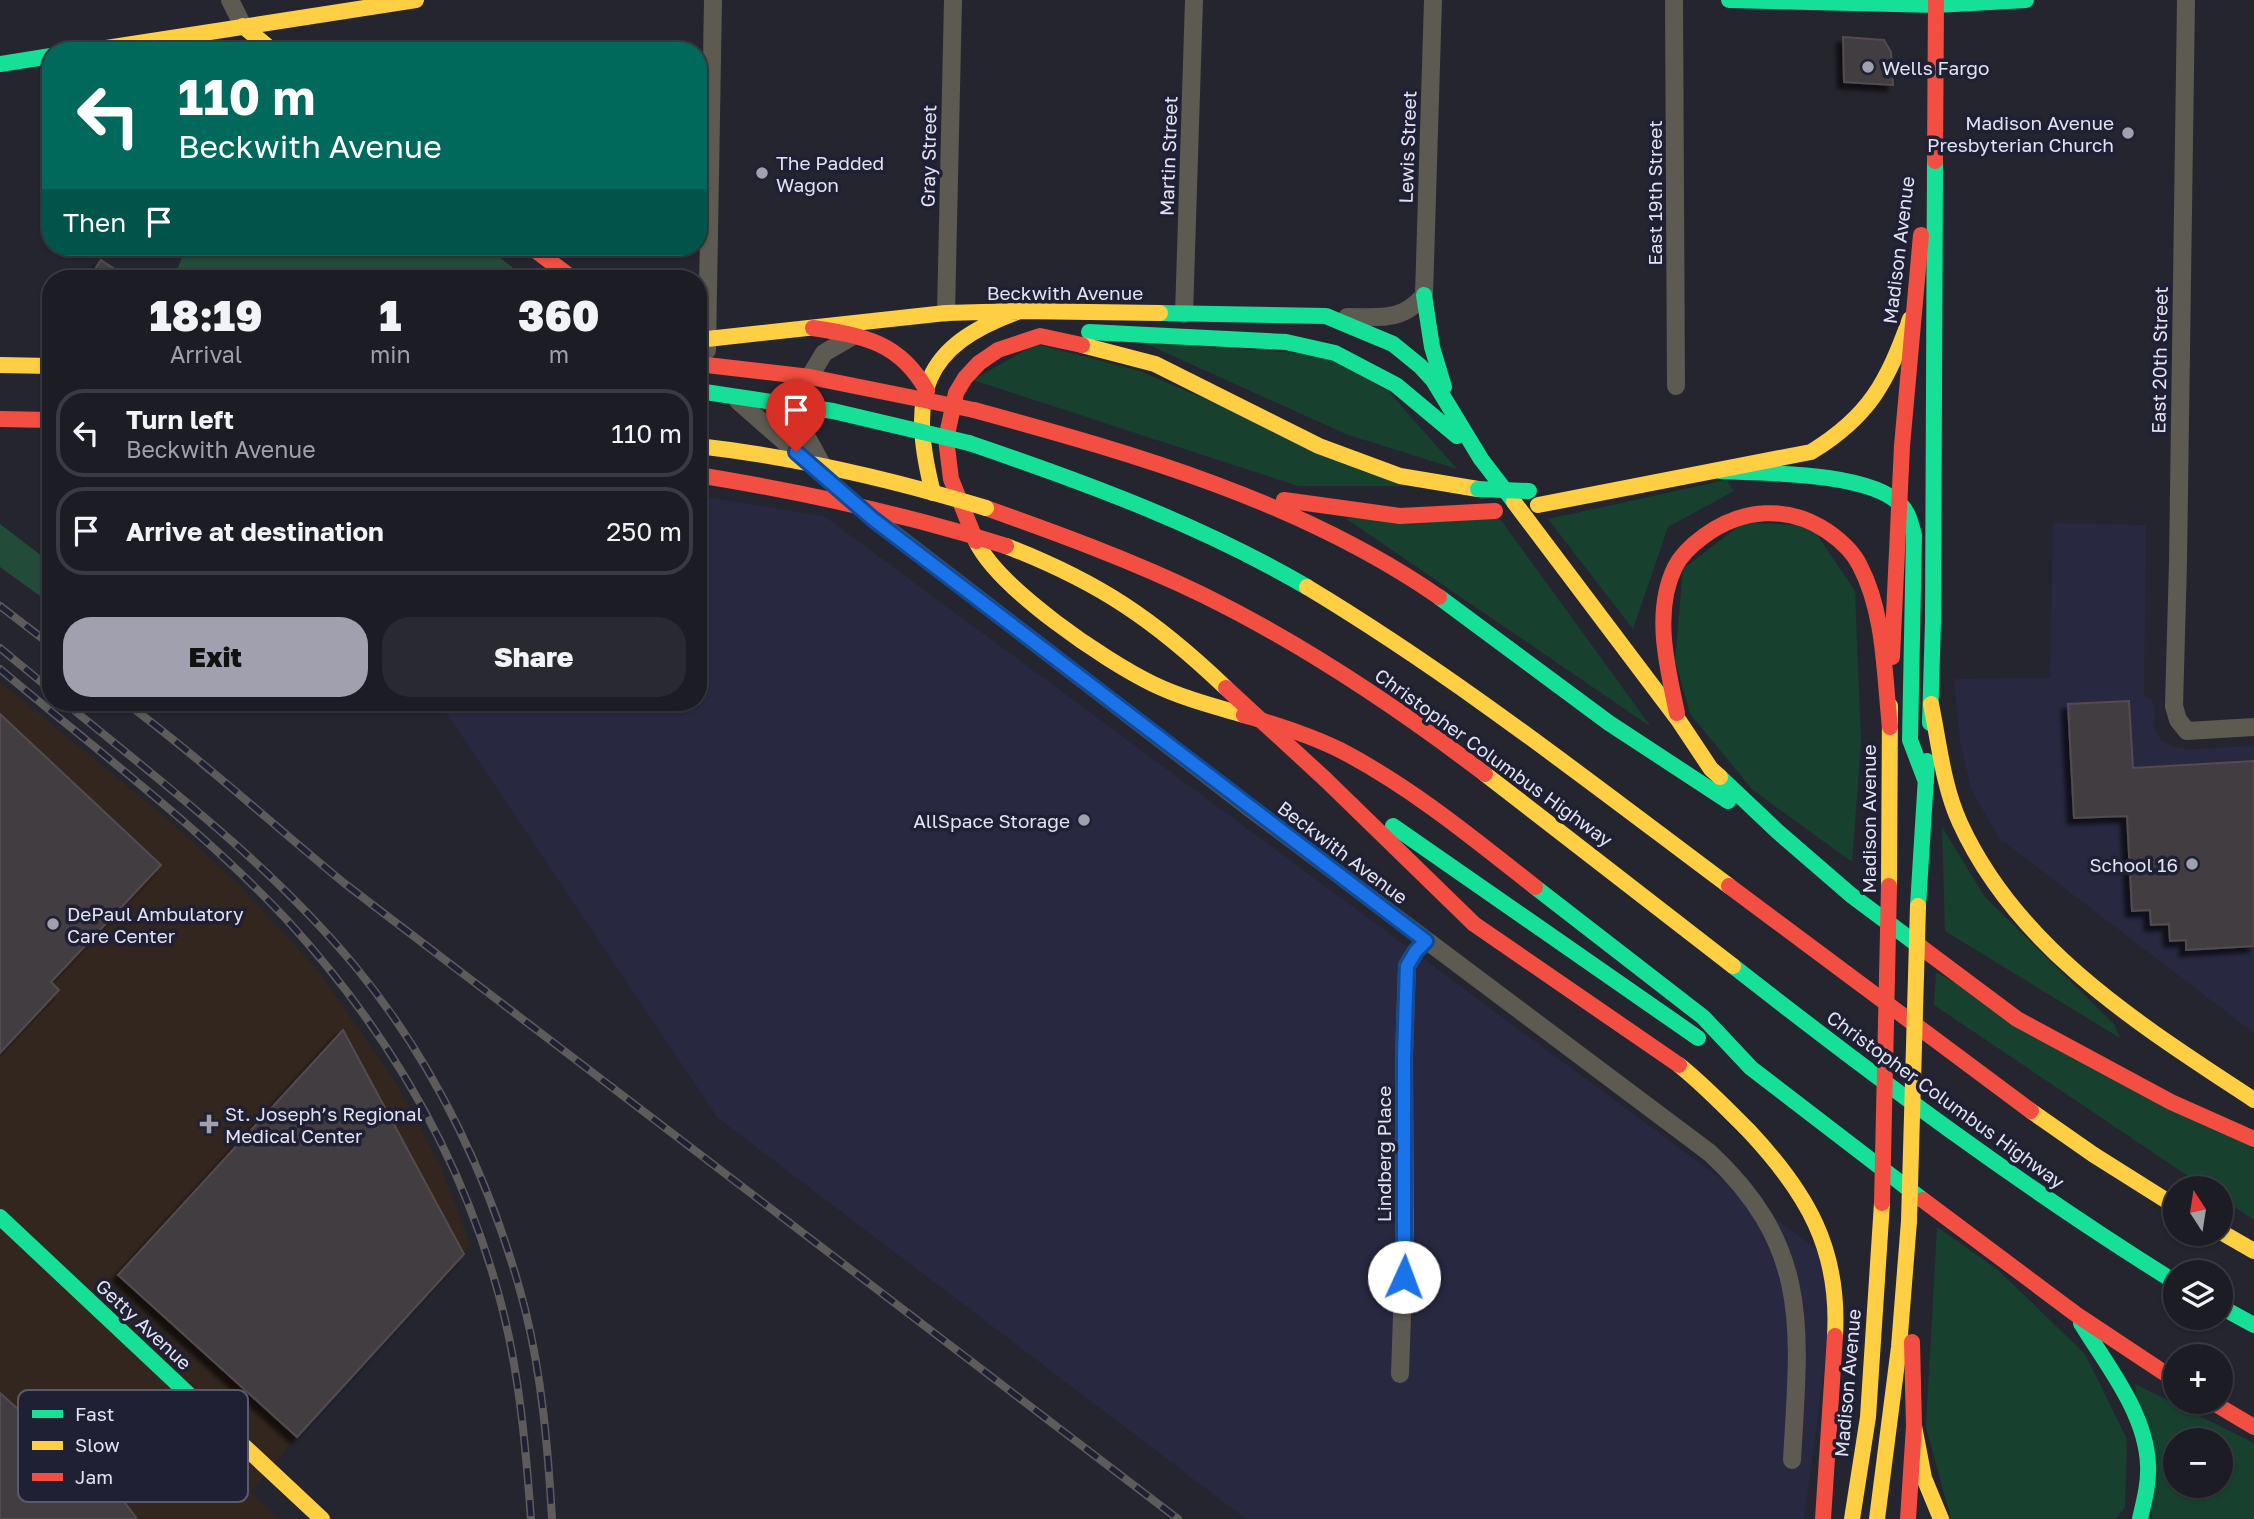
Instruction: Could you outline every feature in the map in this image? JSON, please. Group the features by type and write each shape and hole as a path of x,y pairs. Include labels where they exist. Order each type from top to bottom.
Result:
{"main road":[{"path":"143,42 416,0"},
{"path":"1729,0 2026,0"},
{"name":"Madison Avenue","path":"1877,1519 1899,1347 1909,1221 1918,906 1931,704 1936,2"},
{"path":"243,26 262,42"},
{"path":"1,60 42,58"},
{"name":"Madison Avenue","path":"1853,1519 1868,1417 1882,1203 1890,727 1897,501 1910,319 1935,119"},
{"path":"543,256 561,270"},
{"path":"1424,295 1432,347 1448,402"},
{"path":"1020,311 997,319 956,343 936,364 927,391 922,421 929,476 938,510 949,535 963,552 989,576 1017,591 1102,654 1153,684 1196,701 1279,726 1338,749 1393,780 1458,827 1703,1017 1751,1068"},
{"name":"Beckwith Avenue","path":"707,340 946,313 1020,311 1326,316"},
{"path":"1326,316 1393,344 1420,366 1448,402 1481,459 1679,721 1711,769 1777,831 1851,895 2017,1019 2171,1102 2254,1139"},
{"path":"1228,488 1327,508 1400,516 1495,511 1534,498 1720,471 1811,452 1836,438 1866,410 1878,394 1896,358 1910,319"},
{"path":"813,328 869,339 902,356 920,377 927,391"},
{"path":"1017,591 989,560 970,530 951,479 946,439 956,393 965,378 979,363 998,350 1040,336 1093,332 1227,338 1286,342 1325,350 1357,362 1396,386 1443,423 1481,459"},
{"path":"1040,336 1112,351 1155,364 1319,446 1400,476 1534,498"},
{"path":"0,365 42,366"},
{"path":"707,369 810,377 974,410 1081,439 1228,488 1341,539 1391,566 1441,599 1662,761 1777,831"},
{"name":"Christopher Columbus Highway","path":"707,392 833,411 969,443 1168,517 1301,584 1427,664 1520,730 2031,1111 2163,1198"},
{"path":"0,419 42,420"},
{"name":"Christopher Columbus Highway","path":"707,447 819,465 892,482 986,509 1098,547 1233,610 1364,688 1486,774 1845,1053 1998,1167 2163,1275"},
{"path":"1720,471 1802,475 1836,481 1881,492 1897,501 1910,517 1914,535 1910,740 1926,782"},
{"path":"707,477 844,500 901,514 1006,546 1079,575 1113,594 1171,636 1481,929 1652,1044 1694,1076 1727,1108 1793,1183 1819,1226 1829,1250 1836,1288 1836,1312 1823,1519"},
{"path":"1679,721 1668,672 1663,618 1664,601 1676,565 1689,548 1721,523 1755,512 1773,512 1812,521 1841,541 1859,562 1871,596 1890,727"},
{"path":"1931,704 1946,775 1960,822 1981,864 2009,903 2060,958 2096,990 2254,1100"},
{"path":"1325,779 1692,1034 1751,1068 2077,1315 2163,1372"},
{"name":"Getty Avenue","path":"0,1217 184,1390"},
{"path":"1908,1519 1914,1426 1909,1221"},
{"path":"2233,1239 2254,1251"},
{"path":"2233,1314 2254,1325"},
{"path":"2077,1315 2118,1381 2141,1426 2149,1464 2147,1498 2140,1519"},
{"path":"2233,1413 2254,1417"},
{"path":"2233,1414 2254,1427"},
{"path":"1914,1426 1924,1478 1941,1519"},
{"name":"Getty Avenue","path":"248,1450 322,1519"}],"street":[{"path":"230,0 243,26"},
{"path":"707,204 713,0"},
{"name":"Gray Street","path":"946,313 953,0"},
{"name":"Martin Street","path":"1184,314 1194,0"},
{"name":"Lewis Street","path":"1424,295 1433,0"},
{"name":"East 19th Street","path":"1674,0 1676,386"},
{"name":"East 20th Street","path":"2186,0 2174,706 2178,720 2187,731 2254,727"},
{"name":"Beckwith Avenue","path":"1326,316 1382,317 1400,314 1411,310 1424,295"},
{"path":"832,484 803,430 801,391 824,353 854,335"},
{"name":"Beckwith Avenue","path":"707,374 883,527 1426,941 1710,1153 1729,1171 1762,1213 1786,1267 1797,1318 1798,1343 1792,1460"},
{"name":"Lindberg Place","path":"1400,1374 1405,1229 1404,1056 1407,966 1426,941"}],"shaded area":[{"path":"707,497 824,516 1831,1260 1829,1332 1804,1519 1246,1519 718,1118 445,711 707,711"},
{"path":"2053,523 2146,525 2144,695 2152,700 2155,710 2154,727 2160,739 2173,747 2191,749 2254,746 2254,1033 1999,838 1971,789 1960,740 1954,679 2050,678"},
{"name":"St. Joseph’s Regional Medical Center","path":"0,682 171,822 241,887 317,969 395,1081 441,1166 470,1245 250,1492 279,1519 0,1519"}],"green space":[{"path":"183,256 498,256 516,270 177,270"},
{"path":"1142,342 1326,355 1388,391 1457,469 1346,434"},
{"path":"1036,344 1140,371 1408,486 1298,486 973,380"},
{"path":"1726,480 1734,491 1668,527 1633,629 1548,519"},
{"path":"1345,518 1500,519 1651,727"},
{"path":"1744,522 1811,526 1855,591 1861,743 1852,862 1753,790 1690,714 1675,660 1683,569"},
{"path":"0,524 42,556 42,597 0,567"},
{"path":"1942,827 1985,897 2114,1024 2120,1038 1945,931"},
{"path":"1936,972 2254,1149 2254,1220 2233,1206 2233,1176 2188,1176 1934,1005"},
{"path":"1937,1227 1997,1269 2085,1354 2127,1439 2125,1507 2116,1519 1951,1519 1926,1427"},
{"path":"2135,1384 2163,1398 2163,1414 2196,1414 2224,1428 2163,1428 2163,1498 2233,1498 2233,1433 2254,1443 2254,1519 2152,1519"}],"building":[{"name":"Wells Fargo","path":"1843,37 1884,40 1891,52 1893,85 1844,82"},
{"path":"101,260 116,270 94,270"},
{"name":"School 16","path":"2129,701 2133,768 2254,761 2254,946 2186,950 2186,940 2170,941 2169,924 2151,925 2150,910 2132,911 2127,816 2074,818 2068,704"},
{"name":"DePaul Ambulatory Care Center","path":"0,714 161,865 51,982 59,990 0,1053"},
{"path":"343,1030 464,1254 297,1437 118,1275"},
{"path":"0,1393 18,1409 18,1502 124,1502 137,1519 0,1519"}],"railway":[{"path":"0,606 42,638"},
{"path":"0,648 42,683"},
{"path":"0,669 42,704"},
{"path":"51,711 184,822 287,920 359,1008 391,1055 446,1154 469,1206 488,1260 504,1315 514,1365 531,1519"},
{"path":"75,711 252,859 322,928 384,1003 436,1085 458,1128 496,1217 525,1309 543,1413 552,1519"},
{"path":"136,711 344,883 1178,1519"}],"traffic: fast":[{"path":"1729,0 1936,5 2026,0"},
{"path":"0,64 42,57"},
{"path":"1930,723 1935,161"},
{"path":"1424,295 1432,347 1444,387"},
{"path":"1160,313 1326,316"},
{"path":"1326,316 1393,344 1420,366 1433,380 1481,459 1514,502"},
{"path":"1089,332 1286,342 1335,353 1396,385 1457,436"},
{"path":"707,392 833,411 969,443"},
{"path":"969,443 1055,473 1184,524 1307,587"},
{"path":"1720,471 1842,480 1886,494 1906,512 1914,535 1910,740 1926,782"},
{"path":"1478,489 1529,491"},
{"path":"1439,597 1609,723 1728,801"},
{"path":"1918,906 1927,761"},
{"path":"1720,777 1851,895 1922,948"},
{"path":"1393,826 1698,1038"},
{"path":"1535,887 1703,1017 1751,1068 1923,1200"},
{"path":"1733,966 1950,1130 2061,1208 2163,1274"},
{"path":"0,1217 184,1390"},
{"path":"2233,1314 2254,1325"},
{"path":"2081,1323 2124,1391 2146,1446 2148,1472 2140,1519"}],"traffic: slow":[{"path":"145,42 416,0"},
{"path":"243,26 262,42"},
{"path":"933,493 922,428 923,402 930,378 942,358 961,340 1020,311"},
{"path":"707,339 946,313 1160,313"},
{"path":"1538,505 1811,452 1848,425 1874,396 1893,361 1910,319"},
{"path":"1082,345 1155,364 1319,446 1400,476 1478,489"},
{"path":"0,365 42,366"},
{"path":"707,447 843,470 986,508"},
{"path":"1514,502 1679,721 1711,769 1720,777"},
{"path":"976,541 988,560 1029,601 1108,659 1164,689 1244,715"},
{"path":"1006,546 1070,574 1124,605 1175,642 1226,688"},
{"path":"1307,587 1469,694 1729,886"},
{"path":"1931,704 1945,779 1954,809 1985,868 2015,909 2049,947 2127,1013 2254,1100"},
{"path":"1889,886 1890,706"},
{"path":"1485,774 1733,966"},
{"path":"1909,1221 1918,906"},
{"path":"1679,1065 1749,1131 1770,1154 1803,1200 1816,1224 1832,1276 1835,1336"},
{"path":"2031,1111 2163,1198"},
{"path":"1852,1519 1868,1417 1882,1203"},
{"path":"1877,1519 1899,1347 1909,1221"},
{"path":"2233,1239 2254,1251"},
{"path":"1914,1426 1924,1478 1941,1519"},
{"path":"248,1450 322,1519"}],"traffic: jam":[{"path":"1935,161 1936,0"},
{"path":"1892,657 1902,446 1921,235"},
{"path":"543,256 561,270"},
{"path":"813,328 849,334 879,344 905,362 927,391"},
{"path":"976,541 951,479 946,439 956,393 979,363 998,350 1040,336 1082,345"},
{"path":"707,365 810,377 974,410"},
{"path":"974,410 1155,463 1273,507 1386,563 1439,597"},
{"path":"0,419 42,420"},
{"path":"707,477 853,505 1006,546"},
{"path":"1284,500 1400,516 1495,511"},
{"path":"986,508 1123,559 1240,614 1348,678 1485,774"},
{"path":"1677,713 1666,658 1663,621 1668,584 1675,567 1692,546 1719,527 1749,515 1781,514 1797,517 1827,531 1846,546 1860,566 1879,624 1890,727"},
{"path":"1226,688 1325,779"},
{"path":"1244,715 1317,740 1366,764 1441,814 1535,887"},
{"path":"1325,779 1474,924 1679,1065"},
{"path":"1729,886 2031,1111"},
{"path":"1882,1203 1889,886"},
{"path":"1922,948 2017,1019 2171,1102 2254,1139"},
{"path":"1923,1200 2077,1315 2163,1372"},
{"path":"1823,1519 1835,1336"},
{"path":"1908,1519 1914,1426 1912,1342"},
{"path":"2232,1414 2254,1427"}],"place":[{"name":"Wells Fargo","path":"1868,67"},
{"name":"Madison Avenue Presbyterian Church","path":"2128,133"},
{"name":"The Padded Wagon","path":"762,173"},
{"name":"AllSpace Storage","path":"1084,820"},
{"name":"School 16","path":"2192,864"},
{"name":"DePaul Ambulatory Care Center","path":"53,924"},
{"name":"St. Joseph’s Regional Medical Center","path":"209,1124"}],"route":[{"path":"796,452 873,519 1426,941 1407,966 1404,1056 1404,1277"}]}
